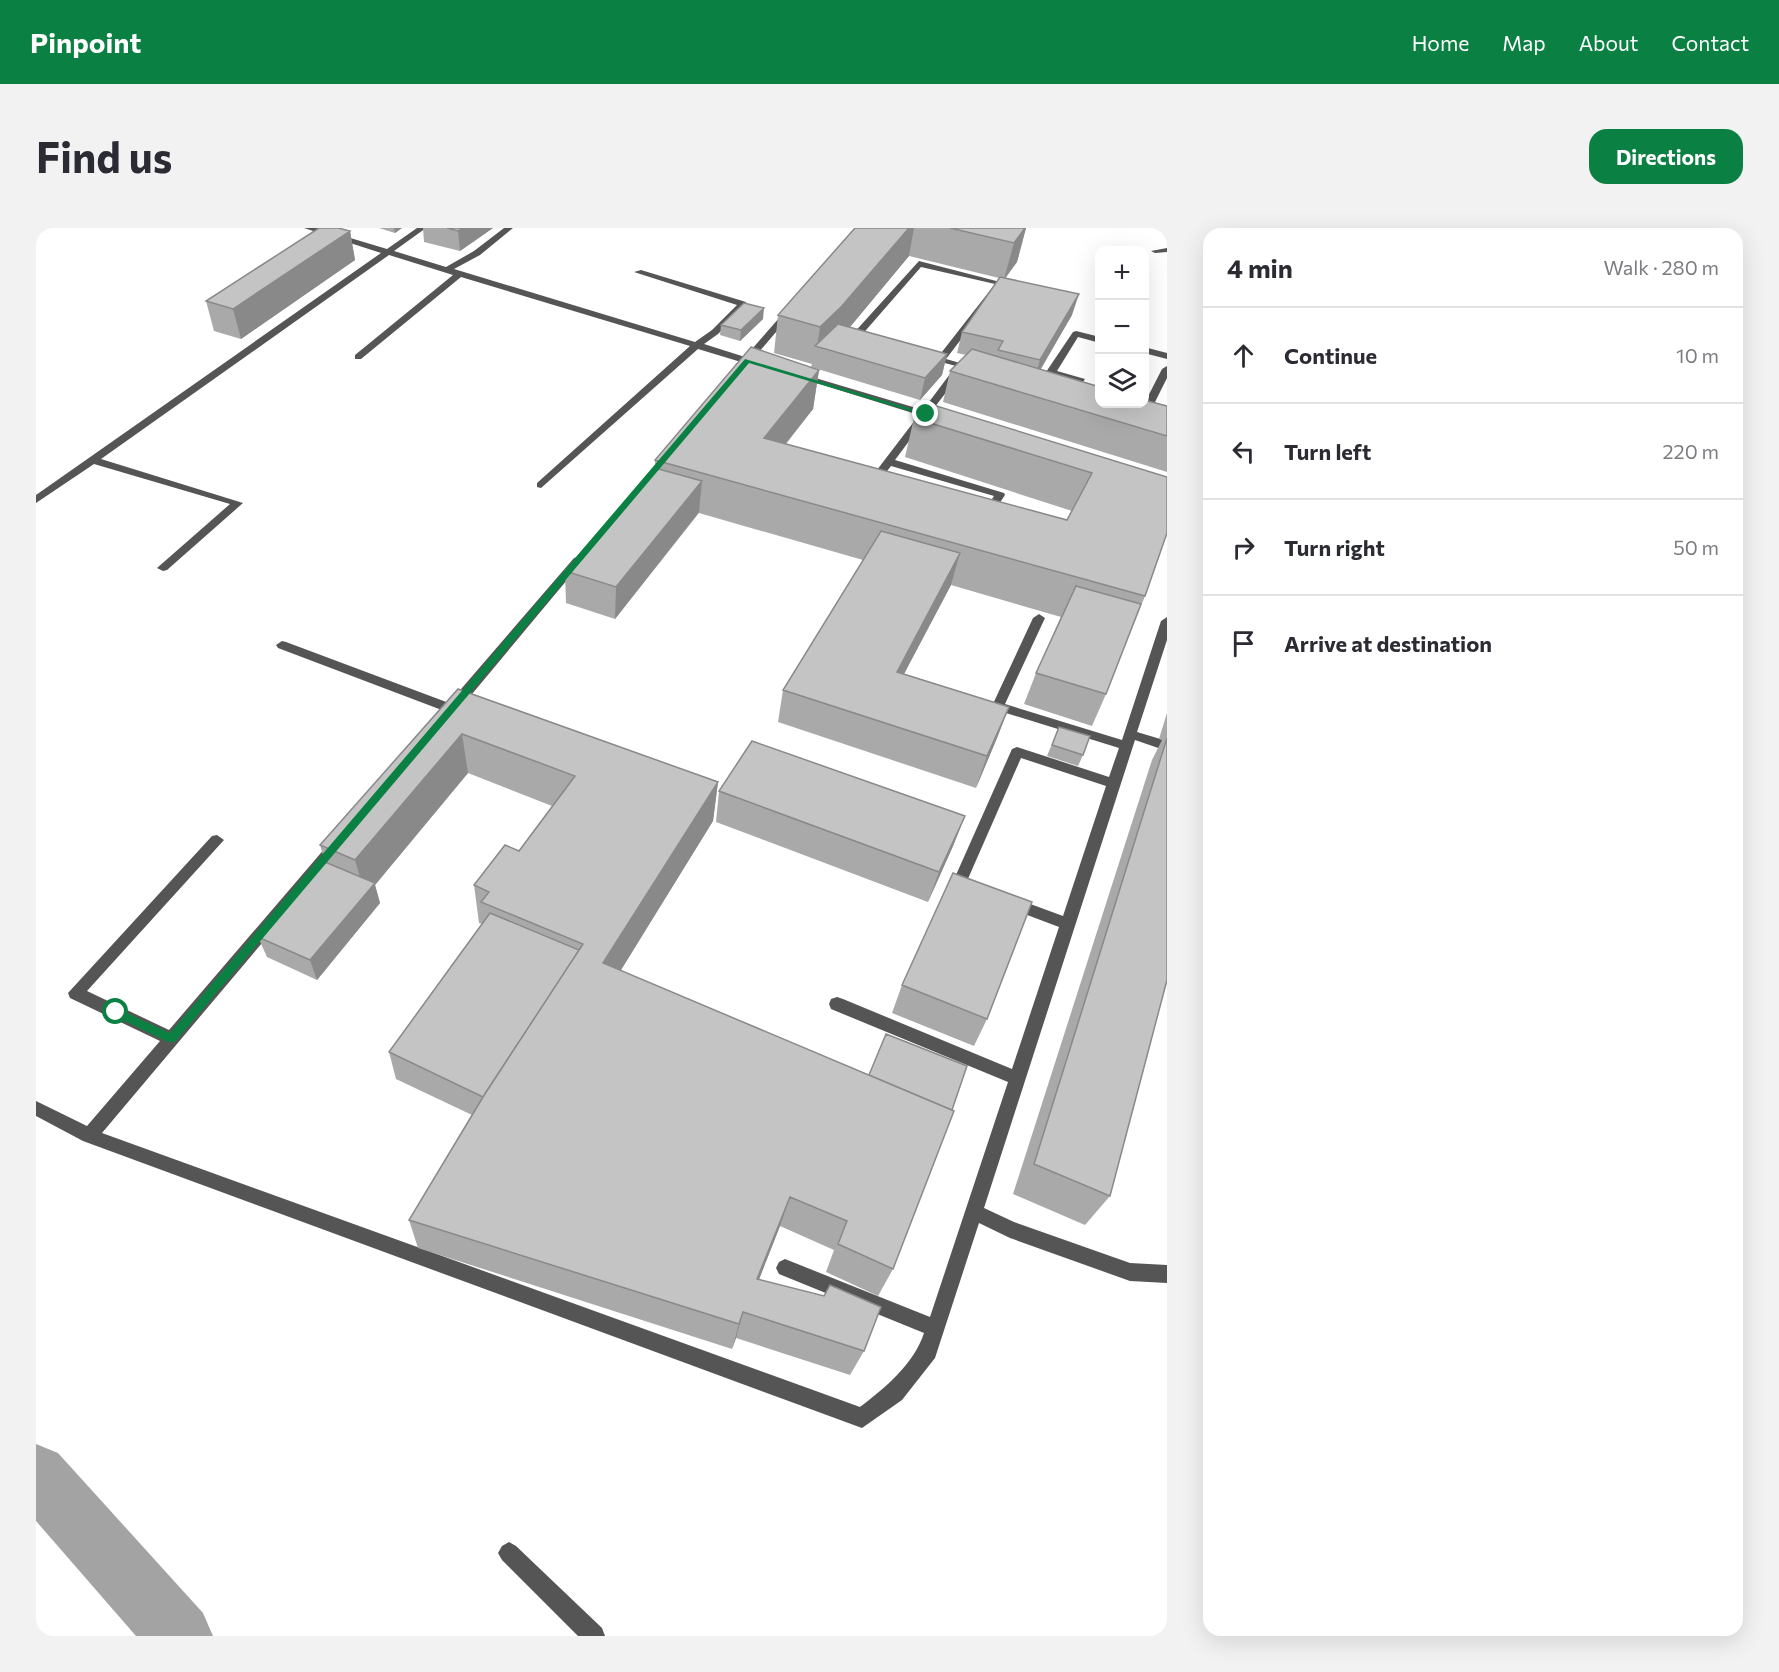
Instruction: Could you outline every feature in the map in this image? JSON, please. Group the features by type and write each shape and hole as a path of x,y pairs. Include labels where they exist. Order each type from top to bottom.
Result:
{"street":[{"path":"308,228 458,275 697,345 744,365 770,367"},
{"path":"36,500 422,228"},
{"path":"446,271 477,253 509,228"},
{"path":"1155,251 1167,250"},
{"path":"876,344 854,338 920,264 1000,283 940,360"},
{"path":"541,485 697,345 715,332 743,304 638,272"},
{"path":"358,357 458,275"},
{"path":"744,365 801,299"},
{"path":"1076,404 1066,401 1080,379 1052,372 1076,334 1095,339"},
{"path":"1149,351 1167,356"},
{"path":"877,495 866,491 962,365 919,355"},
{"path":"1130,418 1140,420 1167,369"},
{"path":"792,374 948,420"},
{"path":"93,460 238,503 163,567"},
{"path":"889,462 1000,495 979,526"},
{"path":"282,645 448,713 588,548"},
{"path":"1039,618 998,706 1128,740 1167,746"},
{"path":"36,1108 89,1136 862,1418 895,1393 928,1351 1167,621"},
{"path":"1068,924 959,884 1017,752 1113,783"},
{"path":"89,1136 346,834"},
{"path":"172,1038 76,993 218,840"},
{"path":"837,1004 1017,1078"},
{"path":"974,1212 1010,1229 1130,1272 1167,1274"},
{"path":"785,1268 935,1328"},
{"path":"509,1553 594,1636"}],"building":[{"path":"319,228 338,228 350,231 233,309 206,301"},
{"path":"447,228 463,228 458,231"},
{"path":"855,228 909,228 841,307 820,327 778,315"},
{"path":"950,228 1025,228 1014,243"},
{"path":"1000,277 1079,294 1040,360 998,350 1003,341 962,332"},
{"path":"744,303 764,308 741,330 721,325"},
{"path":"838,324 947,354 925,378 815,346"},
{"path":"751,347 819,370 764,438 1067,520 1092,473 914,418 927,403 1167,477 1167,533 1145,596 655,460"},
{"path":"972,349 1095,386 1095,408 1149,408 1149,401 1167,406 1167,436 950,371"},
{"path":"655,468 702,481 616,587 565,571"},
{"path":"881,531 960,553 897,672 1009,707 987,756 783,690"},
{"path":"1076,586 1141,604 1106,694 1036,673"},
{"path":"458,689 718,782 603,963 954,1111 893,1269 838,1244 847,1221 790,1197 757,1279 824,1296 830,1285 881,1307 864,1351 743,1312 739,1324 409,1220 486,1092 583,944 481,902 489,892 474,885 505,845 519,851 575,776 462,734 355,860 320,845"},
{"path":"1059,727 1090,736 1083,755 1052,745"},
{"path":"1167,738 1167,980 1110,1196 1034,1164"},
{"path":"752,741 965,816 939,872 719,791"},
{"path":"325,862 375,883 310,960 258,937"},
{"path":"953,873 1032,902 987,1019 902,985"},
{"path":"490,913 579,950 483,1097 389,1052"},
{"path":"886,1034 967,1066 952,1110 869,1075"}],"waterway":[{"path":"36,1475 180,1636"}],"route":[{"path":"116,1012 172,1038 748,360 926,414"}]}
